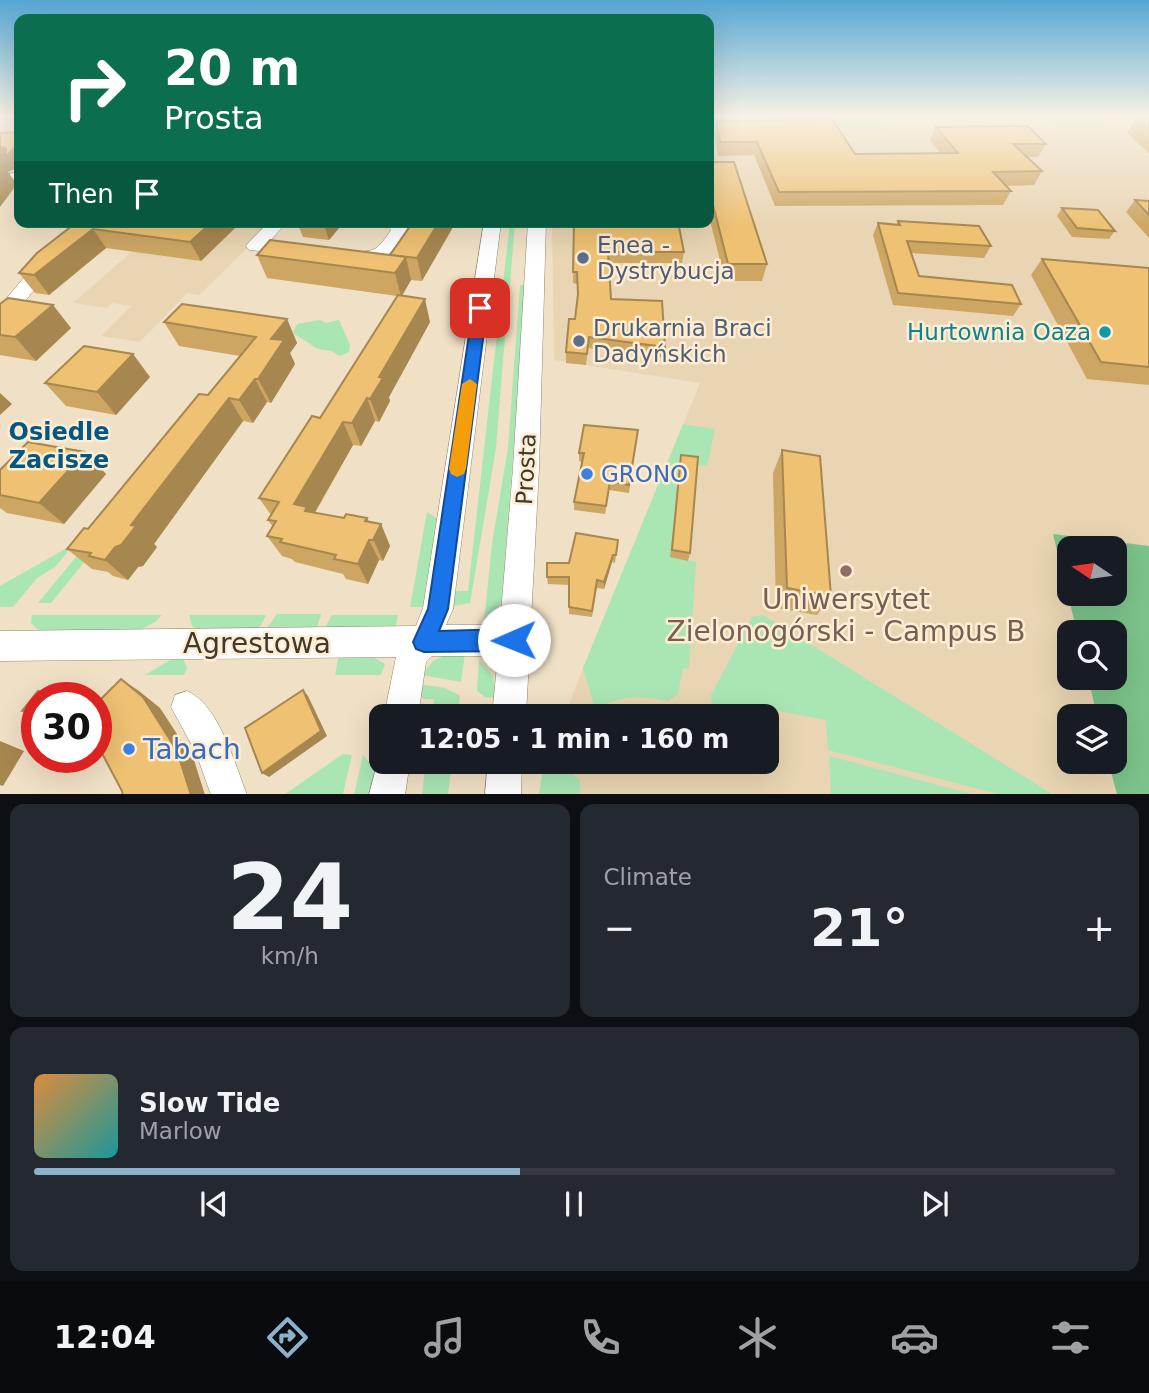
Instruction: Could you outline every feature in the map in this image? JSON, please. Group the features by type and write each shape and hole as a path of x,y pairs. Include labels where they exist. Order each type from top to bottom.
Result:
{"street":[{"path":"0,319 50,258 82,228"},
{"path":"273,228 255,246 310,252"},
{"path":"335,255 369,259 384,254 399,228"},
{"path":"403,704 412,655 424,642 438,609 492,228"},
{"name":"Prosta","path":"510,704 526,468 537,228"},
{"name":"Agrestowa","path":"0,646 514,640"},
{"path":"187,707 210,744 229,794"},
{"path":"387,794 391,774"},
{"path":"503,794 504,774"}],"shaded area":[{"path":"714,153 1149,153 1149,794 568,794 569,774 779,774 779,704 570,704 700,383 554,360 552,228 714,228"},
{"path":"156,228 268,228 199,295 187,293 140,342 101,336 131,306 112,303 107,308 73,303"}],"green space":[{"path":"509,228 515,228 508,310 488,313 491,308 504,303 505,293 502,292"},
{"path":"520,285 526,285 502,599 496,613 484,623 492,543 508,448"},
{"path":"507,312 496,448 470,603 449,607 451,591 468,591 498,326 489,322 488,315"},
{"path":"320,320 326,323 339,320 350,345 349,352 340,356 318,349 293,333 297,324"},
{"path":"683,424 715,429 707,466 696,465 671,557 696,562 689,669 683,668 678,694 668,701 631,698 607,704 594,704 583,668"},
{"path":"427,512 438,519 426,607 410,607"},
{"path":"1053,534 1069,536 1057,536 1057,550"},
{"path":"1127,543 1149,546 1149,794 1117,794 1112,774 1127,774 1127,704 1094,704 1091,690 1127,690 1127,620 1074,620 1071,606 1127,606"},
{"path":"74,544 55,567 37,578 13,607 0,607 0,586"},
{"path":"85,546 95,549 51,603 38,603"},
{"path":"277,614 321,614 316,631 265,631"},
{"path":"32,615 162,615 138,631 40,632 31,623"},
{"path":"189,615 266,616 257,631 200,631 192,626"},
{"path":"332,615 398,615 395,631 323,631"},
{"path":"763,615 1052,794 998,794 828,750 826,720 779,711 779,704 712,704 711,695 752,617"},
{"path":"447,654 465,654 461,682 422,675 433,661"},
{"path":"177,656 182,656 187,668 184,675 145,675"},
{"path":"344,656 373,657 385,664 381,675 335,675 338,659"},
{"path":"479,660 493,676 496,698 485,697 477,691"},
{"path":"419,684 445,688 460,696 459,704 433,704 434,699 423,699 419,695"},
{"path":"343,754 352,755 343,794 285,794"},
{"path":"363,755 369,762 369,774 376,774 374,794 354,794"},
{"path":"829,756 972,794 831,794"},
{"path":"424,774 450,774 448,794 422,794"},
{"path":"542,774 572,774 580,780 580,794 539,794"}],"building":[{"path":"762,153 1023,153 1042,171 993,172 1011,191 779,192"},
{"path":"714,162 734,162 767,264 728,264 714,209"},
{"path":"1135,200 1149,201 1149,215"},
{"path":"1062,208 1098,210 1115,231 1077,228"},
{"path":"898,221 979,226 991,246 907,241 919,276 1012,285 1021,304 898,293 878,223 900,225"},
{"path":"69,228 205,228 190,242 93,229 34,275 19,273 37,253"},
{"path":"409,228 435,228 417,258 390,255"},
{"path":"574,228 679,228 684,252 608,252 611,299 662,301 665,347 589,337 587,354 566,352 569,319 575,319 578,294 577,272 573,272"},
{"path":"270,240 406,257 395,273 257,255"},
{"name":"Hurtownia Oaza","path":"1042,259 1149,268 1149,367 1101,362"},
{"path":"398,295 425,299 379,377 383,378 370,399 367,398 352,423 343,422 294,504 307,507 305,511 344,518 346,514 381,524 373,540 369,540 358,564 334,559 336,555 280,542 282,539 267,536 276,521 268,520 279,502 259,498 312,416 320,418"},
{"path":"8,298 53,305 15,337 0,335 0,304"},
{"path":"182,304 287,319 271,339 284,340 258,379 255,379 239,400 229,398 131,525 136,526 121,545 115,547 105,560 89,556 91,553 67,549 84,528 88,529 199,394 208,395 256,337 164,322"},
{"path":"84,346 133,354 97,392 45,383"},
{"path":"584,425 638,430 629,485 610,481 606,506 574,502 584,453 579,453"},
{"path":"28,442 85,452 39,503 0,495 0,470"},
{"path":"782,450 820,456 831,596 787,588"},
{"path":"681,455 698,457 690,553 672,550"},
{"path":"576,533 618,540 616,555 613,555 604,582 597,580 592,611 569,607 569,577 547,577 547,563 569,563"},
{"path":"121,679 143,697 177,751 191,794 123,794 112,772 112,688"},
{"path":"303,690 321,731 262,773 245,728"}],"slow traffic":[{"path":"457,469 470,384"}],"place":[{"name":"Enea - Dystrybucja","path":"583,258"},
{"name":"Hurtownia Oaza","path":"1105,332"},
{"name":"Drukarnia Braci Dadyńskich","path":"579,341"},
{"name":"GRONO","path":"587,474"},
{"name":"Uniwersytet Zielonogórski - Campus B","path":"846,571"},
{"name":"Tabach","path":"129,749"}],"district":[{"name":"Osiedle Zacisze","path":"59,446"}],"route":[{"path":"480,308 438,609 424,642 514,640"}]}
